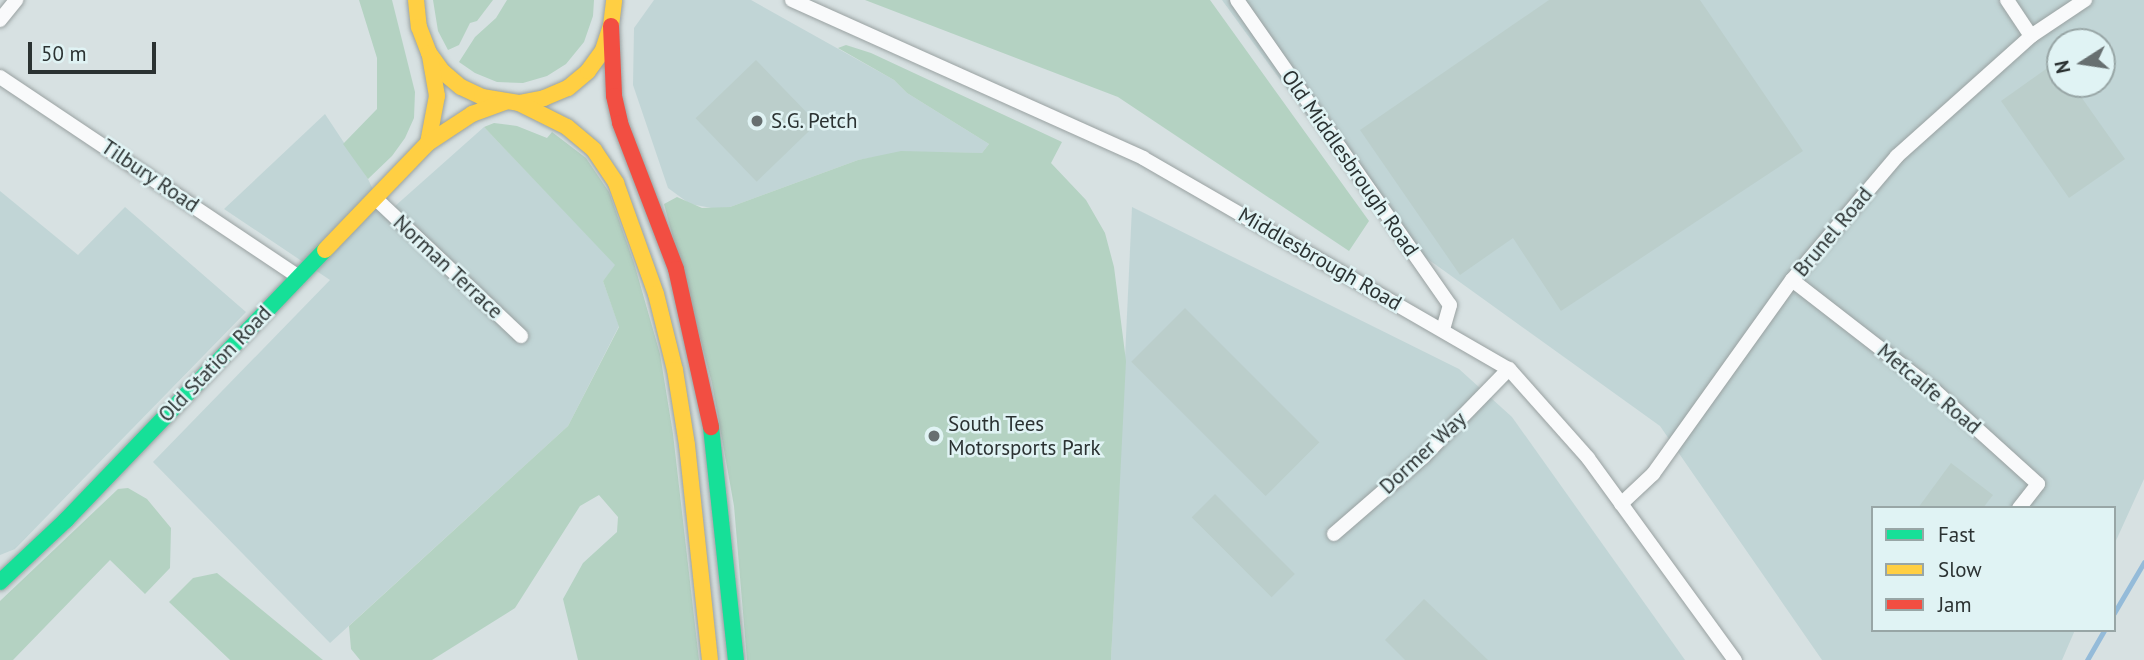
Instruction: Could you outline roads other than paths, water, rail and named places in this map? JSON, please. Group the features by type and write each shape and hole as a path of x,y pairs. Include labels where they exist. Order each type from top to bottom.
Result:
{"main road":[{"path":"416,0 419,27 429,53 437,96 428,143"},
{"path":"612,13 614,96 620,122 676,269 706,396 715,454 736,660"},
{"name":"Old Station Road","path":"0,582 66,520 428,143 472,114 512,102 544,98 568,88 588,71 603,50 612,13"},
{"path":"429,53 443,72 461,87 482,97 512,102 567,127 594,150 616,183 656,294 677,383 687,445 710,660"}],"street":[{"path":"0,20 16,0"},
{"path":"612,13 627,0"},
{"name":"Middlesbrough Road","path":"792,0 1143,158 1509,369 1588,458 1735,660"},
{"name":"Old Middlesbrough Road","path":"1237,0 1450,305 1443,329"},
{"path":"2007,0 2031,36"},
{"name":"Brunel Road","path":"1621,504 1653,474 1792,280 1897,156 2031,36 2085,0"},
{"name":"Tilbury Road","path":"0,77 299,276"},
{"name":"Norman Terrace","path":"375,198 521,335"},
{"name":"Metcalfe Road","path":"1792,280 1934,390 2038,484 2021,506"},
{"name":"Dormer Way","path":"1334,534 1423,457 1509,369"}],"waterway":[{"path":"2116,610 2144,562"},
{"path":"2087,660 2103,632"}],"place":[{"name":"S.G. Petch","path":"757,121"},
{"name":"South Tees Motorsports Park","path":"934,436"}]}
